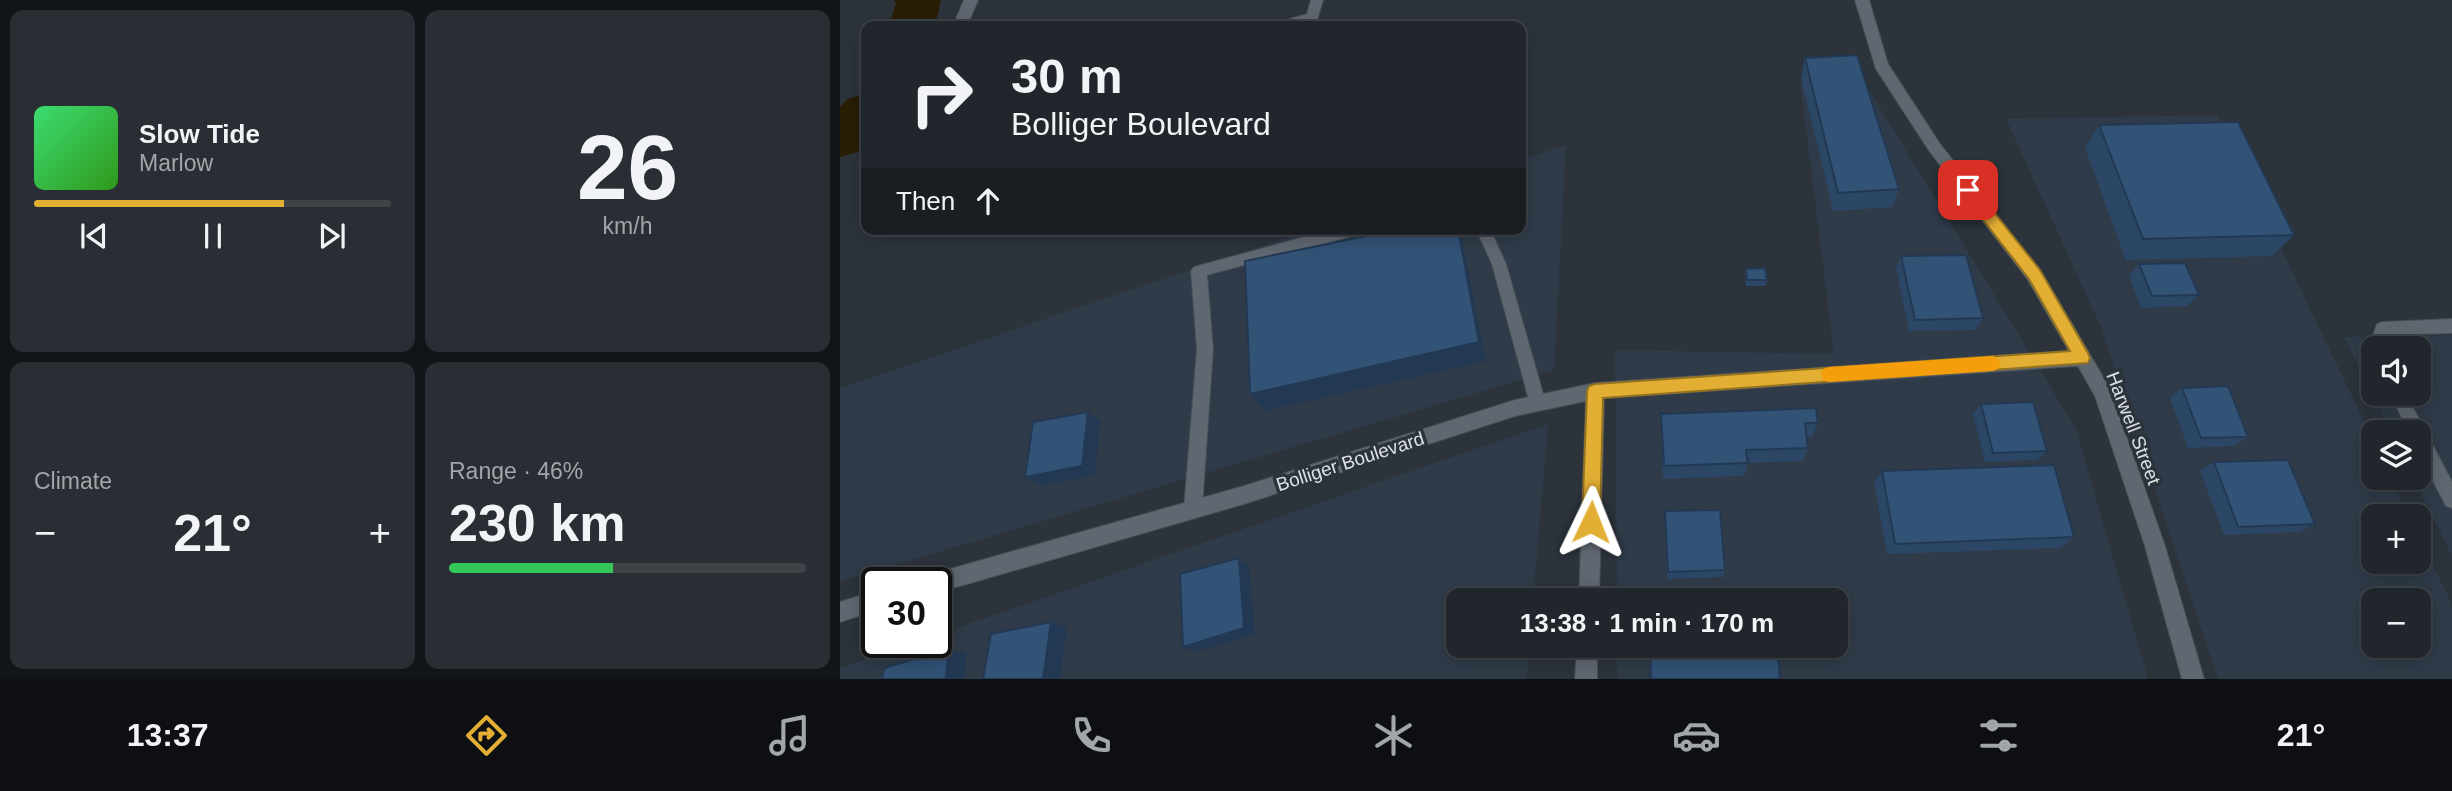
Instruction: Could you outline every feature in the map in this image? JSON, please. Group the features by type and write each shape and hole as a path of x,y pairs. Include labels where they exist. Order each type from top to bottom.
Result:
{"street":[{"path":"962,21 971,0"},
{"name":"Harwell Street","path":"1863,0 1881,65 1935,148 2034,275 2103,393 2155,546 2193,679"},
{"name":"Bolliger Boulevard","path":"952,578 1193,509 1515,408 1595,391 2082,358"},
{"path":"1589,588 1595,391"},
{"path":"840,612 861,605"},
{"path":"1586,679 1587,658"}],"lane":[{"path":"1298,21 1312,17 1317,0"},
{"path":"1193,509 1205,349 1199,271 1334,235"},
{"path":"1486,235 1499,264 1538,404"},
{"path":"2382,336 2383,329 2452,326"},
{"path":"2431,459 2452,500"}],"shaded area":[{"path":"1860,75 2076,429 2148,679 1617,679 1617,658 1848,658 1848,588 1617,588 1615,350 1834,354 1800,81"},
{"path":"2217,115 2363,420 2361,420 2361,490 2397,490 2403,504 2361,504 2361,574 2431,574 2431,560 2452,605 2452,679 2218,679 2101,327 2006,119"},
{"path":"1566,145 1554,370 887,567 861,567 861,575 840,581 840,388 1295,235 1526,235 1526,158"},
{"path":"2452,335 2452,556 2431,514 2431,504 2426,504 2419,490 2431,490 2431,420 2385,420 2378,406 2431,406 2431,336 2398,336"},
{"path":"2344,337 2361,337 2361,371"},
{"path":"1548,424 1534,588 1446,588 1446,658 1528,658 1527,679 840,679 840,668 869,658 952,658 952,629"}],"building":[{"path":"1857,55 1899,189 1838,193 1805,58"},
{"path":"2238,122 2294,235 2143,239 2099,125"},
{"path":"1371,235 1459,235 1479,342 1250,394 1245,261"},
{"path":"1966,255 1983,318 1915,320 1901,256"},
{"path":"2185,263 2199,295 2152,296 2139,264"},
{"path":"1765,268 1767,280 1747,280 1746,269"},
{"path":"2228,386 2248,437 2201,438 2182,388"},
{"path":"2033,402 2047,451 1993,453 1981,404"},
{"path":"1816,408 1818,423 1805,423 1808,448 1746,450 1748,463 1664,466 1661,414"},
{"path":"1088,412 1082,466 1025,477 1033,422"},
{"path":"2288,460 2315,524 2238,527 2214,462"},
{"path":"2054,465 2074,537 1895,544 1882,471"},
{"path":"1720,510 1725,570 1668,572 1665,511"},
{"path":"1239,558 1244,628 1183,647 1180,574"},
{"path":"1051,622 1043,679 983,679 991,634"},
{"path":"918,658 947,658 946,679 882,679 884,668"},
{"path":"1650,658 1778,658 1780,679 1651,679"}],"waterway":[{"path":"913,21 919,2 917,0"},
{"path":"840,138 861,117"}],"slow traffic":[{"path":"1829,374 1993,364"}],"route":[{"path":"1591,522 1595,391 2082,358 2034,275 1968,190"}]}
